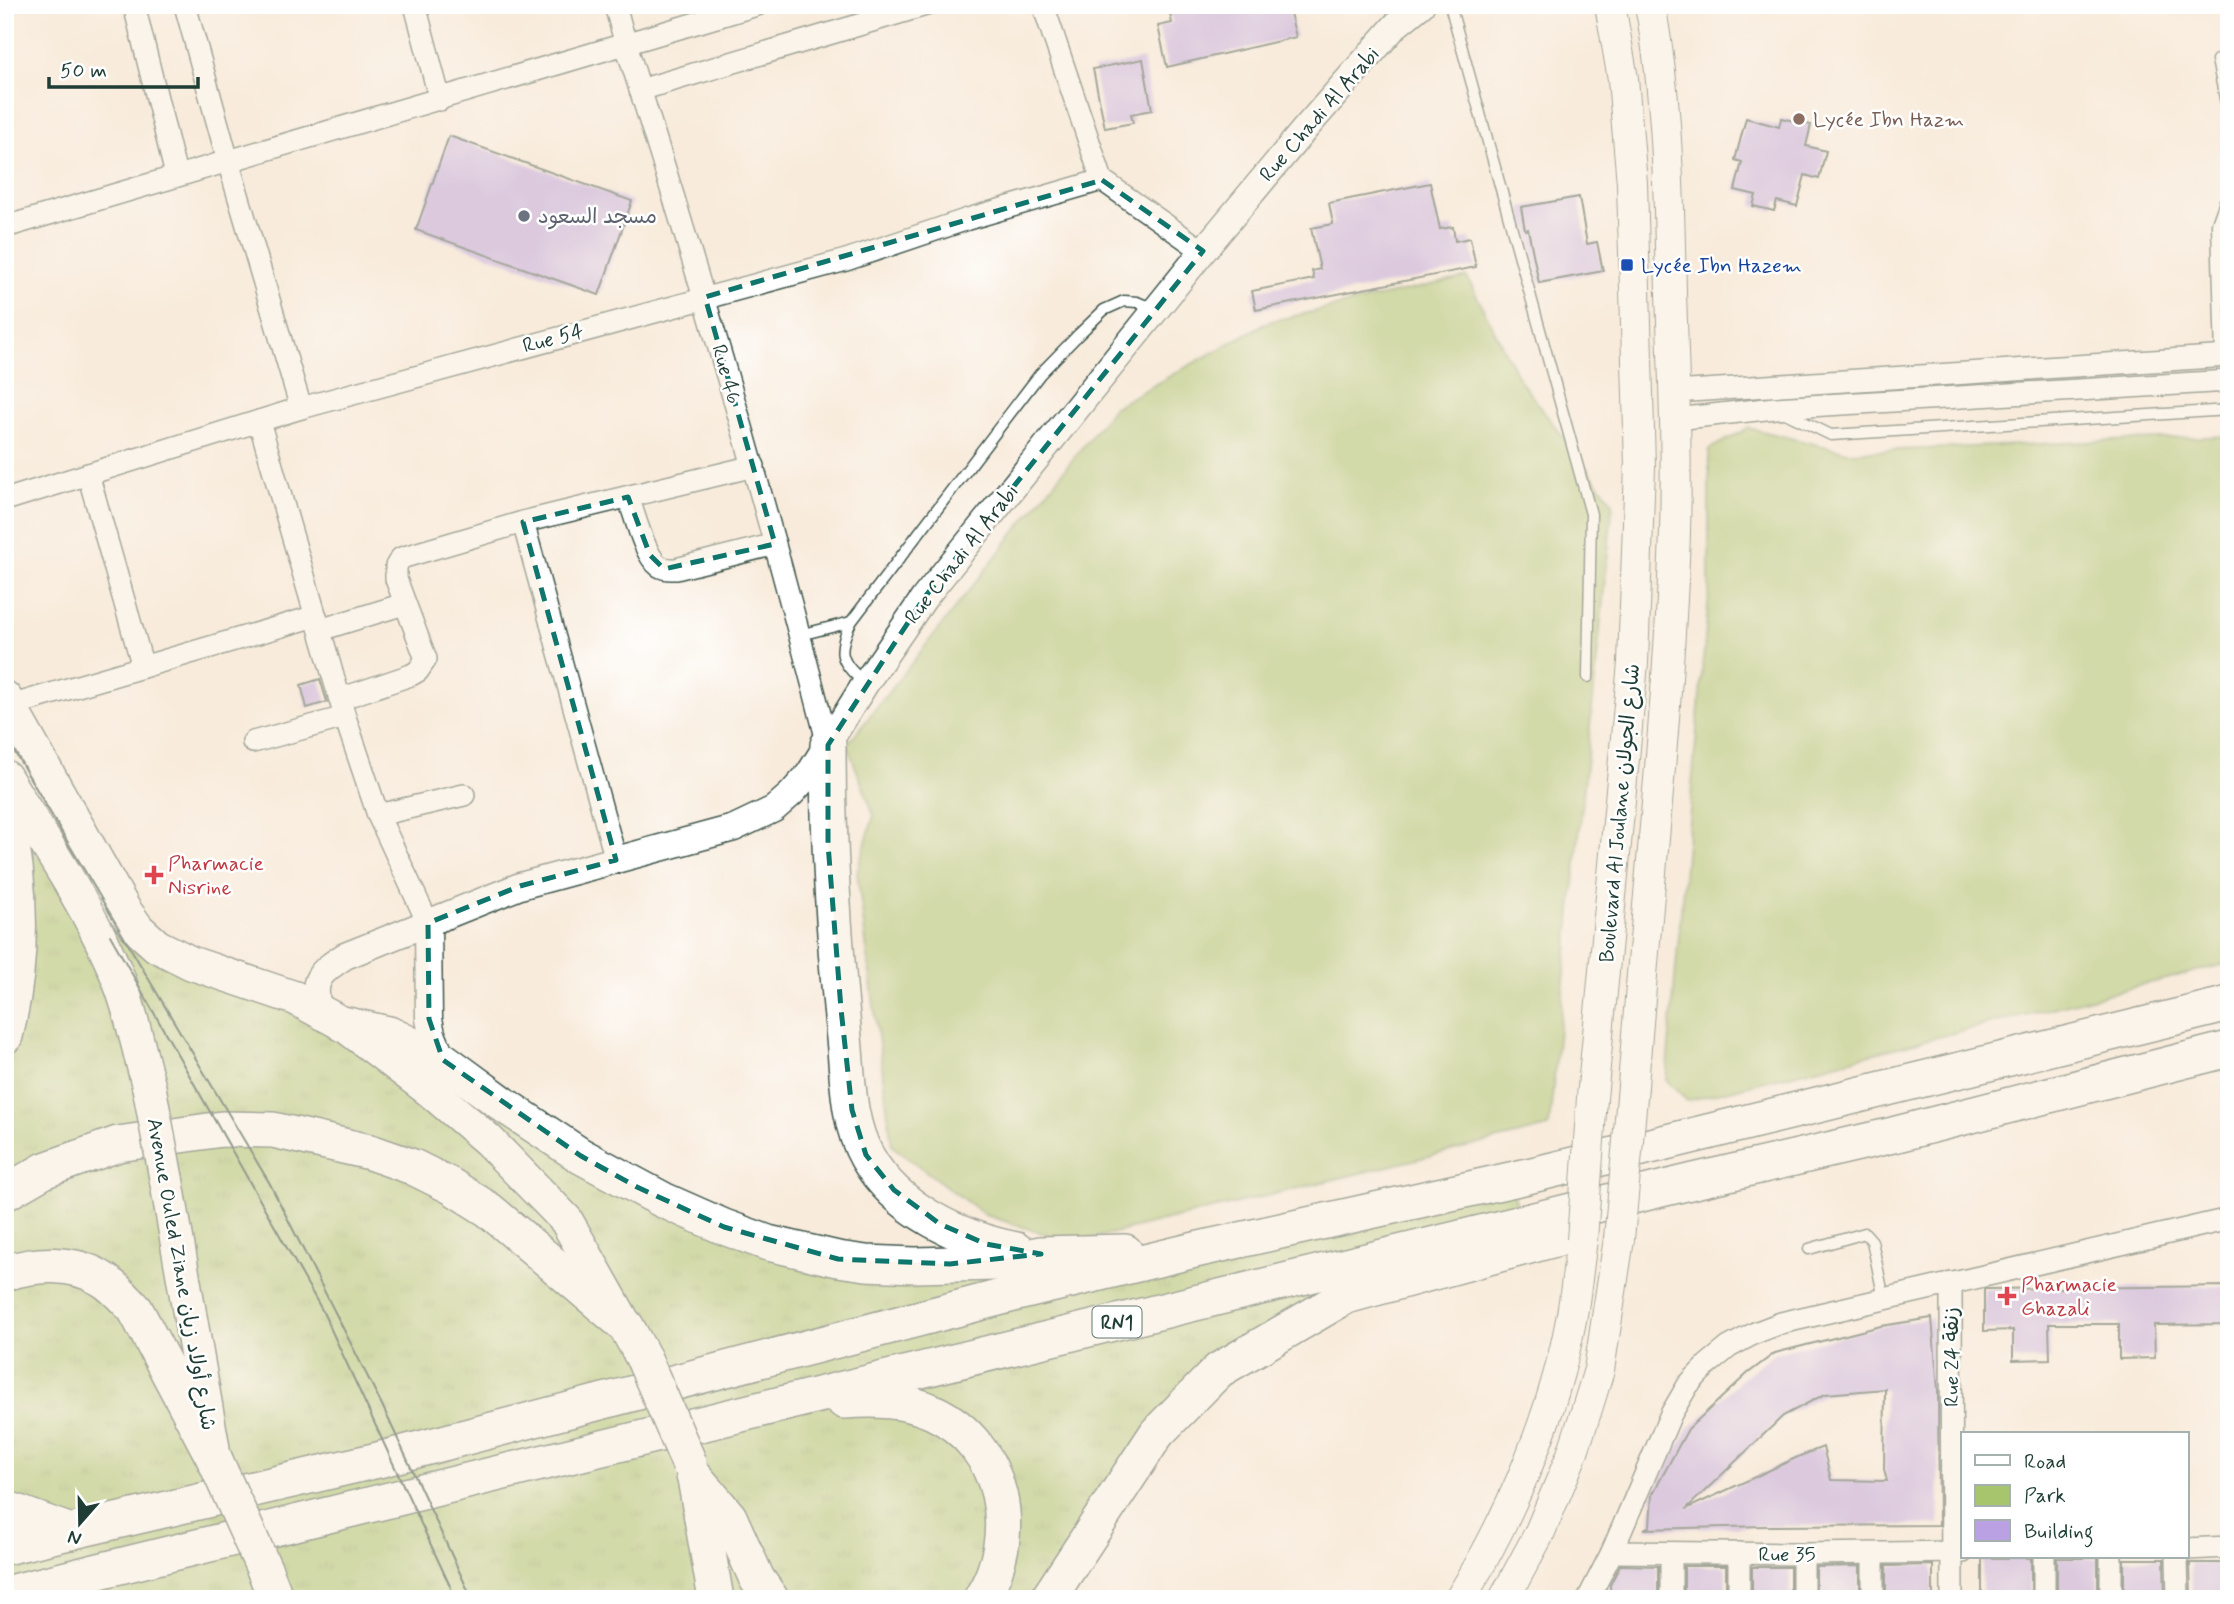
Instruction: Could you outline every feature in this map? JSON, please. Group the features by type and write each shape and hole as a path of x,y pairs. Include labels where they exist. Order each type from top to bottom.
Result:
{"highway":[{"path":"828,745 828,844 841,1009 852,1110 866,1155 877,1173 894,1190 940,1224 986,1244 1041,1254"},
{"path":"5,808 18,880 19,944 14,999 5,1036"},
{"name":"RN1","path":"5,1548 378,1460 1017,1293 1195,1250 1528,1176 2229,1004"},
{"path":"331,1017 389,1034 443,1059 510,1109 581,1156 663,1200 724,1227 797,1251 866,1263 915,1265 995,1263 1041,1254 1195,1250"},
{"name":"RN1","path":"5,1594 1694,1181 1893,1135 2229,1049"},
{"path":"5,1192 45,1170 118,1144 222,1129 273,1130 370,1152 413,1167 451,1186 489,1210 626,1326 644,1359 692,1470 716,1599"},
{"path":"1048,1599 1157,1433 1219,1370 1346,1296 1819,1163 1893,1135"},
{"path":"5,1273 26,1266 66,1267 102,1279 135,1309 215,1460 273,1592"},
{"path":"764,1408 874,1399 931,1410 950,1420 979,1449 998,1485 1004,1518 1004,1537 999,1556 981,1599"},
{"path":"692,1470 729,1517 757,1579 771,1599"},
{"path":"5,1508 71,1532"},
{"path":"1037,1599 1087,1537"}],"main road":[{"name":"Boulevard Al Joulane شارع الجولان","path":"1460,1599 1493,1542 1542,1423 1568,1332 1582,1240 1592,1098 1633,663 1640,466 1632,183 1623,79 1610,5"},
{"name":"Boulevard Al Joulane شارع الجولان","path":"1504,1599 1539,1534 1571,1457 1586,1412 1599,1370 1619,1239 1666,691 1674,556 1675,405 1666,128 1650,5"},
{"path":"8,702 125,911 138,929 157,946 191,963 267,988 331,1017 422,1085 488,1140 566,1220 626,1326"},
{"name":"Avenue Ouled Ziane شارع أولاد زيان","path":"5,777 91,922 111,959 124,995 149,1087 215,1460"}],"street":[{"path":"134,5 176,175"},
{"path":"185,5 301,408"},
{"path":"415,5 440,100"},
{"name":"Rue 46","path":"615,5 754,467 828,745"},
{"path":"5,227 757,5"},
{"path":"640,90 926,5"},
{"path":"1043,5 1102,180 1203,251"},
{"name":"Rue Chadi Al Arabi","path":"331,1017 314,987 317,979 329,967 361,949 520,886 734,828 774,809 791,794 809,774 865,684 924,598 1203,251 1304,130 1401,16 1420,5"},
{"name":"Rue 54","path":"5,500 301,408 846,260 968,219 1102,180"},
{"path":"1675,405 2225,357"},
{"path":"1675,405 1775,408 2229,381"},
{"path":"259,421 343,708 378,815 428,923 429,1019 432,1034 443,1059"},
{"path":"253,742 343,708 411,675 422,665 426,659 425,652 396,579 396,566 401,558 523,522 754,467"},
{"path":"88,474 143,667"},
{"path":"628,497 650,555 664,569 676,569 775,544"},
{"path":"523,522 615,860"},
{"path":"8,702 318,623 404,604"},
{"path":"378,815 464,795"},
{"path":"1588,1599 1612,1552 1679,1398 1707,1365 1729,1347 1763,1329 2229,1219"},
{"name":"Rue 24 زنقة","path":"1951,1283 1958,1552 1952,1599"},
{"path":"2188,1549 2229,1547"},
{"name":"Rue 35","path":"1612,1552 1958,1552"},
{"path":"1671,1553 1671,1599"},
{"path":"1739,1599 1740,1553"},
{"path":"1803,1554 1803,1599"},
{"path":"1873,1554 1873,1599"},
{"path":"2044,1558 2044,1599"},
{"path":"2111,1558 2111,1599"},
{"path":"2177,1558 2178,1599"}],"lane":[{"path":"1450,5 1591,514 1588,677"},
{"path":"2217,60 2229,118"},
{"path":"2225,357 2217,224 2229,190"},
{"path":"865,684 848,669 841,653 843,639 851,622 1040,374 1104,310 1124,300 1138,302 1156,310"},
{"path":"1775,408 1831,435 2229,411"},
{"path":"800,635 851,622"},
{"path":"1808,1249 1865,1234 1872,1241 1884,1299"}],"highlighted area":[{"path":"1102,180 1203,251 924,598 828,745 828,844 841,1009 852,1110 866,1155 894,1190 940,1224 986,1244 1041,1254 950,1264 838,1259 724,1227 637,1187 581,1156 443,1060 429,1019 428,923 520,886 616,860 523,522 628,497 650,555 664,569 775,544 705,297"}],"green space":[{"path":"1467,277 1519,379 1613,503 1549,1127 1073,1243 985,1215 892,1146 857,872 874,815 847,745 1114,407 1268,322"},
{"path":"1749,428 1848,452 2229,436 2229,963 1687,1101 1666,1080 1709,593 1709,449"},
{"path":"5,829 150,950 358,1037 774,1255 1065,1270 1510,1177 1528,1252 1289,1322 1156,1451 1056,1599 5,1599"}],"building":[{"path":"1168,5 1288,5 1296,37 1167,67 1158,26 1172,23"},
{"path":"1143,59 1152,110 1131,114 1133,123 1105,128 1093,69"},
{"path":"1746,118 1779,127 1781,118 1811,125 1806,146 1826,151 1819,179 1805,175 1797,206 1777,201 1774,211 1753,206 1756,195 1735,190 1742,162 1735,160"},
{"name":"مسجد السعود","path":"449,136 632,201 599,295 416,230"},
{"path":"1430,183 1440,229 1453,227 1455,241 1470,238 1476,267 1256,310 1252,291 1314,279 1312,271 1320,269 1311,228 1333,224 1329,203"},
{"path":"1579,197 1587,244 1597,242 1603,271 1539,283 1521,207"},
{"path":"320,679 327,702 307,708 301,685"},
{"path":"2229,1286 2229,1324 2154,1325 2155,1358 2119,1359 2119,1324 2049,1324 2050,1359 2013,1360 2013,1330 1984,1331 1984,1289"},
{"path":"1932,1318 1938,1390 1939,1525 1644,1529 1650,1526 1652,1495 1688,1429 1747,1374 1775,1353 1881,1326","holes":["1885,1389 1884,1469 1887,1481 1831,1480 1823,1447 1686,1509 1783,1416 1825,1394"]},
{"path":"1982,1558 2031,1558 2031,1599 1982,1599"},
{"path":"2057,1558 2098,1558 2098,1599 2057,1599"},
{"path":"2124,1559 2164,1559 2165,1599 2124,1599"},
{"path":"2190,1563 2229,1563 2229,1599 2191,1599"},
{"path":"1620,1565 1658,1566 1658,1599 1610,1599 1610,1585"},
{"path":"1933,1565 1933,1599 1886,1599 1886,1566"},
{"path":"1684,1566 1726,1566 1726,1599 1684,1599"},
{"path":"1860,1566 1860,1599 1816,1599 1816,1567"},
{"path":"1752,1567 1790,1567 1790,1599 1752,1599"}],"tram line":[{"path":"5,736 270,1184 382,1405 472,1599"},
{"path":"110,935 322,1310 456,1599"}],"place":[{"name":"Lycée Ibn Hazm","path":"1799,119"},
{"name":"مسجد السعود","path":"524,216"},
{"name":"Lycée Ibn Hazem","path":"1627,265"},
{"name":"Pharmacie Nisrine","path":"154,875"},
{"name":"Pharmacie Ghazali","path":"2007,1296"}]}
